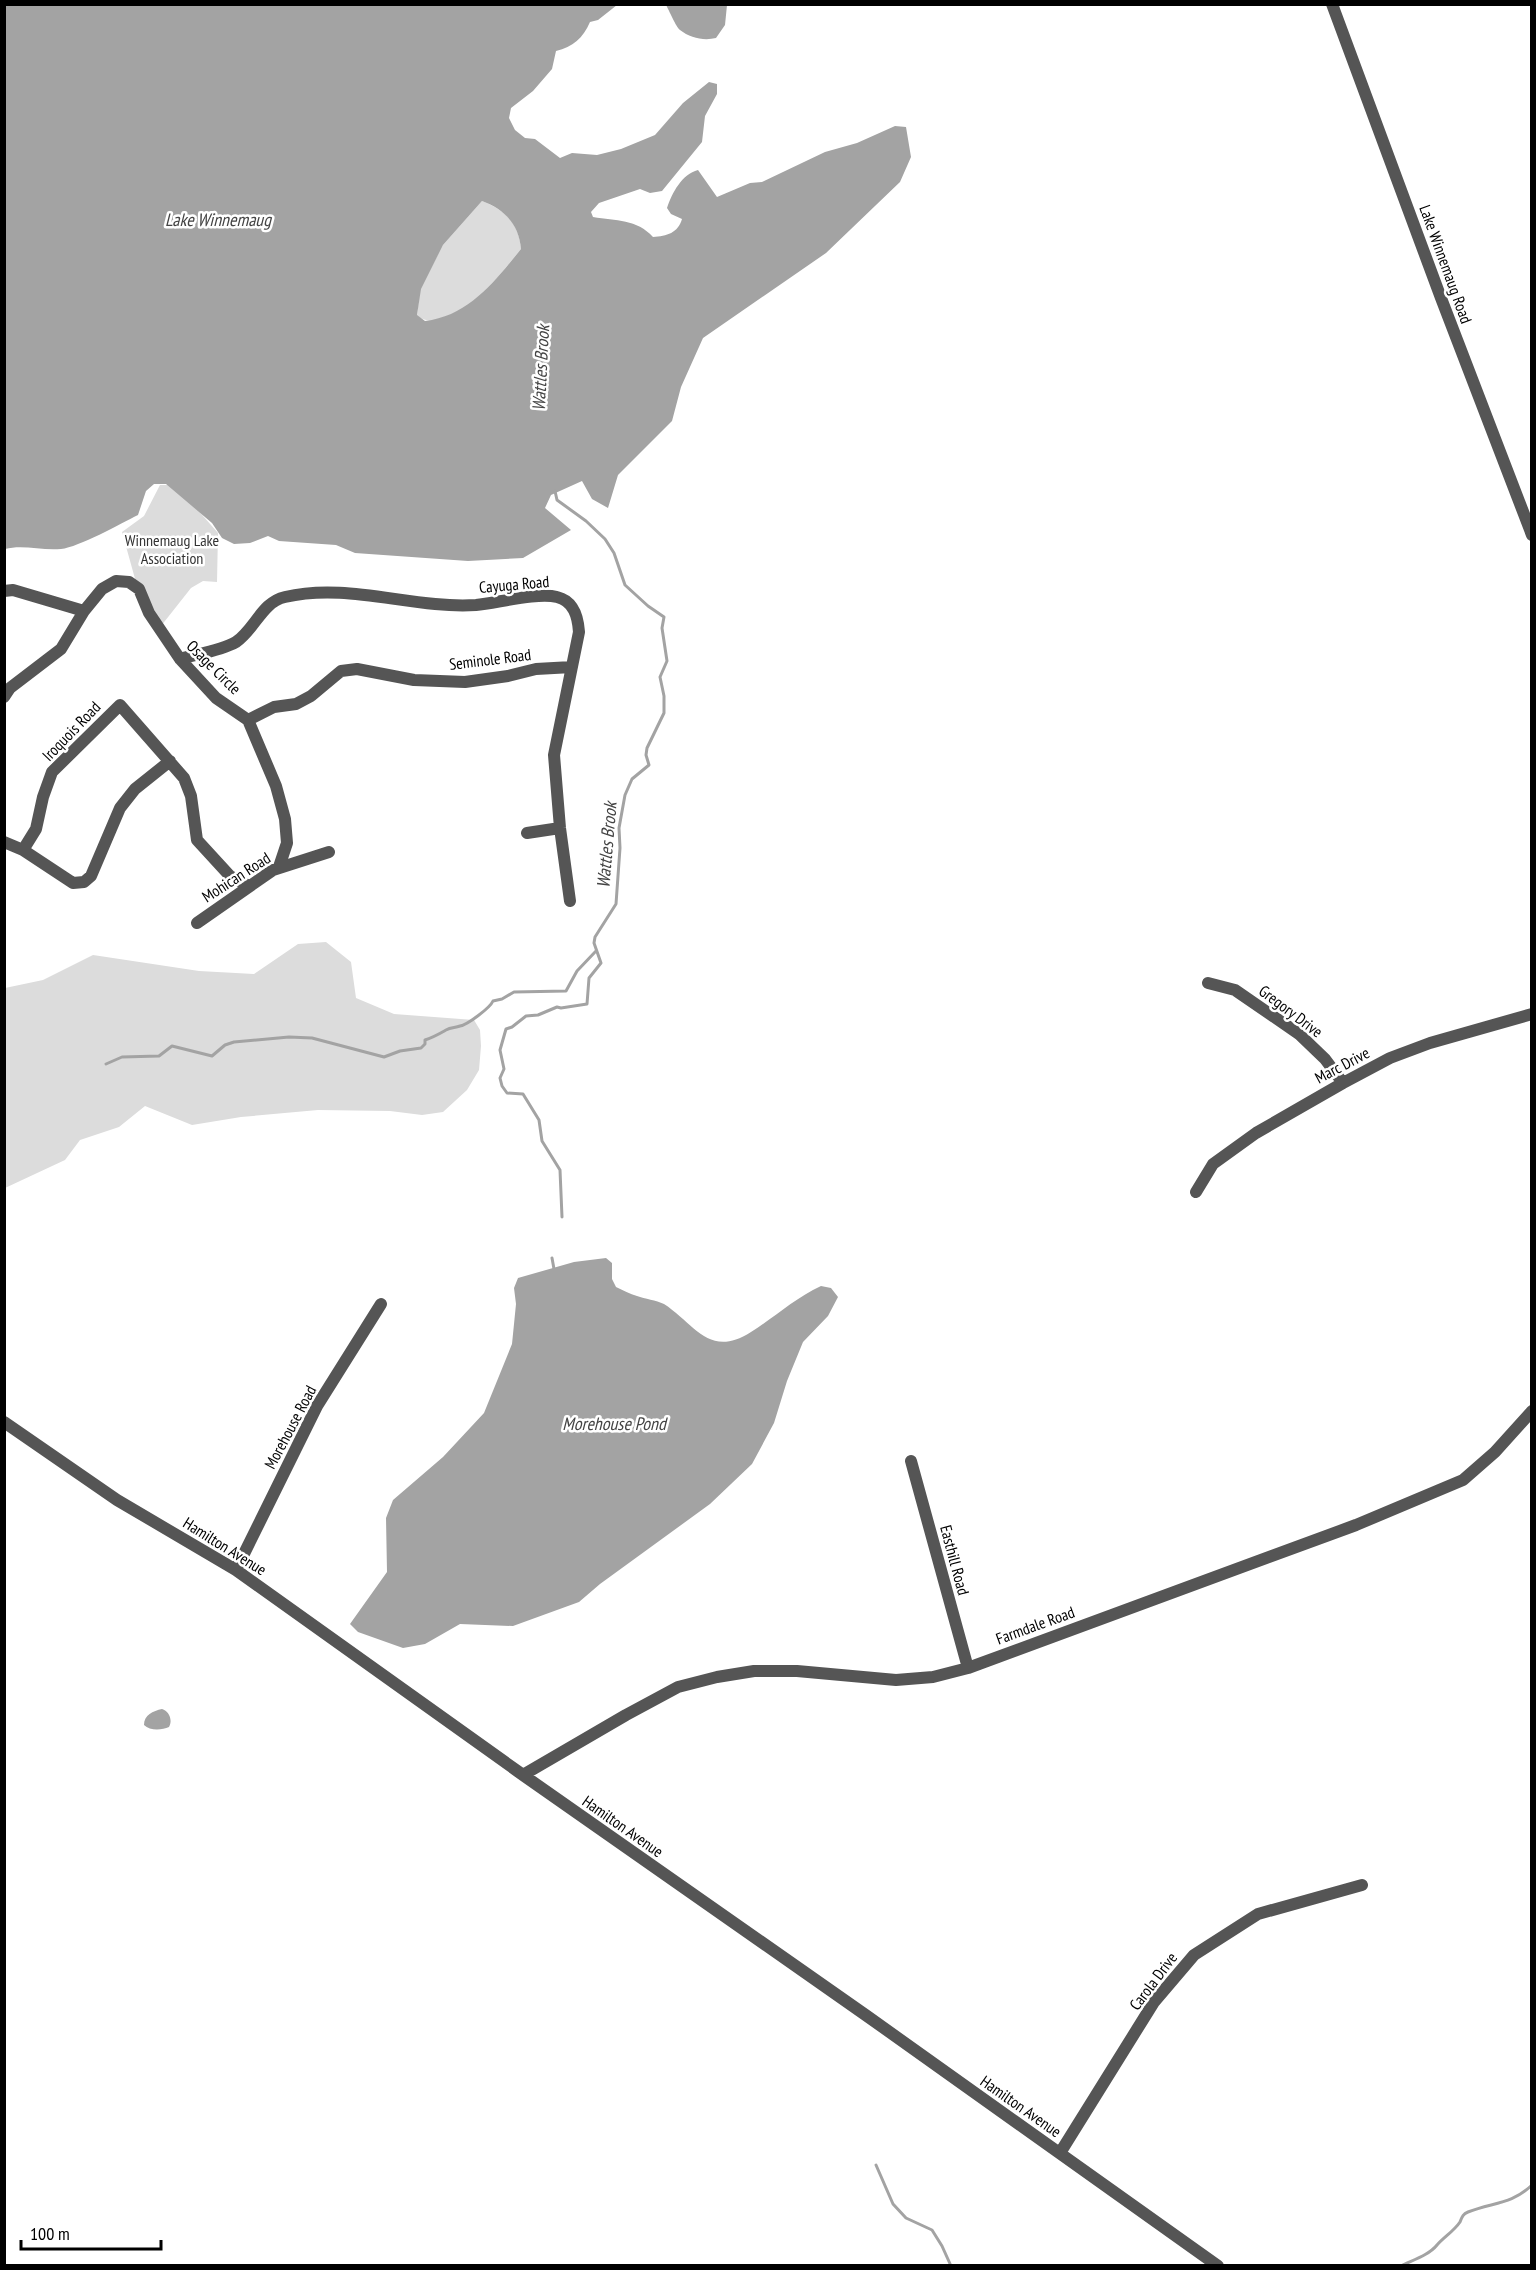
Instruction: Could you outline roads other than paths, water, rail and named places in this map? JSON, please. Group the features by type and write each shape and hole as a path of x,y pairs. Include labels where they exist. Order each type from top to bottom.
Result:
{"street":[{"name":"Lake Winnemaug Road","path":"1332,4 1532,535"},
{"name":"Osage Circle","path":"4,698 10,688 61,649 84,611 102,589 116,581 129,582 139,589 149,613 180,660 216,698 248,720"},
{"path":"4,591 13,590 84,611"},
{"name":"Cayuga Road","path":"180,660 234,643 248,633 270,604 285,597 329,592 439,604 475,605 543,596 557,597 568,603 578,617 579,632 554,755 560,828 570,901"},
{"name":"Seminole Road","path":"248,720 274,707 296,704 311,696 341,671 357,669 414,680 465,682 508,676 536,669 572,667"},
{"name":"Iroquois Road","path":"23,850 36,829 43,797 52,772 120,705 170,761"},
{"path":"248,720 276,786 285,819 287,843 279,867"},
{"path":"4,842 23,850 73,883 84,882 91,876 120,808 135,789 170,761 184,778 191,796 197,840 230,876 249,886"},
{"path":"527,833 560,828"},
{"name":"Mohican Road","path":"197,922 279,867 329,852"},
{"name":"Gregory Drive","path":"1208,983 1235,990 1299,1034 1324,1059 1343,1083"},
{"name":"Marc Drive","path":"1196,1192 1213,1164 1256,1133 1390,1058 1430,1043 1532,1014"},
{"name":"Morehouse Road","path":"236,1570 317,1406 381,1304"},
{"name":"Farmdale Road","path":"523,1775 678,1687 717,1677 754,1671 772,1671 896,1680 933,1677 968,1668 1356,1525 1463,1480 1495,1452 1532,1411"},
{"name":"Hamilton Avenue","path":"4,1422 117,1500 236,1570 1218,2265"},
{"name":"Easthill Road","path":"911,1461 968,1668"},
{"name":"Carola Drive","path":"1060,2153 1154,2002 1194,1955 1258,1914 1362,1885"}],"water":[{"name":"Lake Winnemaug","path":"4,5 617,5 598,20 590,22 577,41 556,51 552,69 533,91 511,108 509,118 515,130 525,138 535,139 560,158 572,153 597,155 621,149 655,135 683,103 709,82 717,84 717,94 705,116 702,142 662,191 650,193 640,189 599,203 591,212 593,217 633,224 653,237 663,236 678,228 682,219 671,214 667,208 678,185 692,172 698,170 717,197 750,183 762,182 825,152 857,143 895,126 906,127 911,157 900,182 826,253 703,338 681,387 672,421 618,475 608,508 592,499 582,481 551,495 545,508 571,530 523,558 468,561 355,553 336,545 279,541 268,536 250,543 234,544 222,538 212,523 166,484 154,484 146,491 138,515 78,544 61,549 19,547 5,549","holes":["482,201 490,204 514,225 521,249 480,295 455,312 425,321 417,315 421,289 443,245"]},
{"path":"666,5 727,5 725,25 716,38 693,37 678,28"},
{"name":"Morehouse Pond","path":"606,1258 612,1263 612,1279 616,1287 664,1304 703,1336 724,1342 751,1332 802,1296 821,1286 831,1288 838,1297 828,1316 803,1342 787,1381 774,1423 752,1464 710,1504 600,1584 579,1602 513,1626 460,1624 425,1644 403,1648 358,1632 350,1624 387,1572 386,1518 393,1500 443,1457 484,1413 512,1344 516,1304 514,1288 518,1278 574,1262"},
{"path":"162,1709 170,1716 169,1727 156,1729 144,1725 150,1714"}],"waterway":[{"name":"Wattles Brook","path":"555,491 557,500 586,521 605,539 614,553 625,585 664,617 662,628 667,661 660,677 664,696 664,713 647,748 646,755 649,765 632,779 625,795 619,828 616,904 595,937 594,943 601,963 589,978 587,1004 557,1007 538,1015 526,1016 506,1029 500,1050 504,1069 500,1078 502,1086 507,1093 523,1094 539,1120 542,1141 560,1170 562,1217"},
{"path":"106,1064 122,1057 159,1056 172,1046 212,1056 225,1045 234,1042 289,1037 312,1038 384,1057 400,1051 421,1048 425,1040 468,1023 493,1001 514,992 566,991 577,971 596,951"},
{"name":"Wattles Brook","path":"552,1258 554,1269"},
{"path":"876,2165 893,2204 906,2218 932,2230 951,2266"},
{"path":"1401,2266 1434,2249 1466,2213 1509,2200 1532,2185"}],"park label":[{"name":"Winnemaug Lake Association","path":"172,549"}]}
